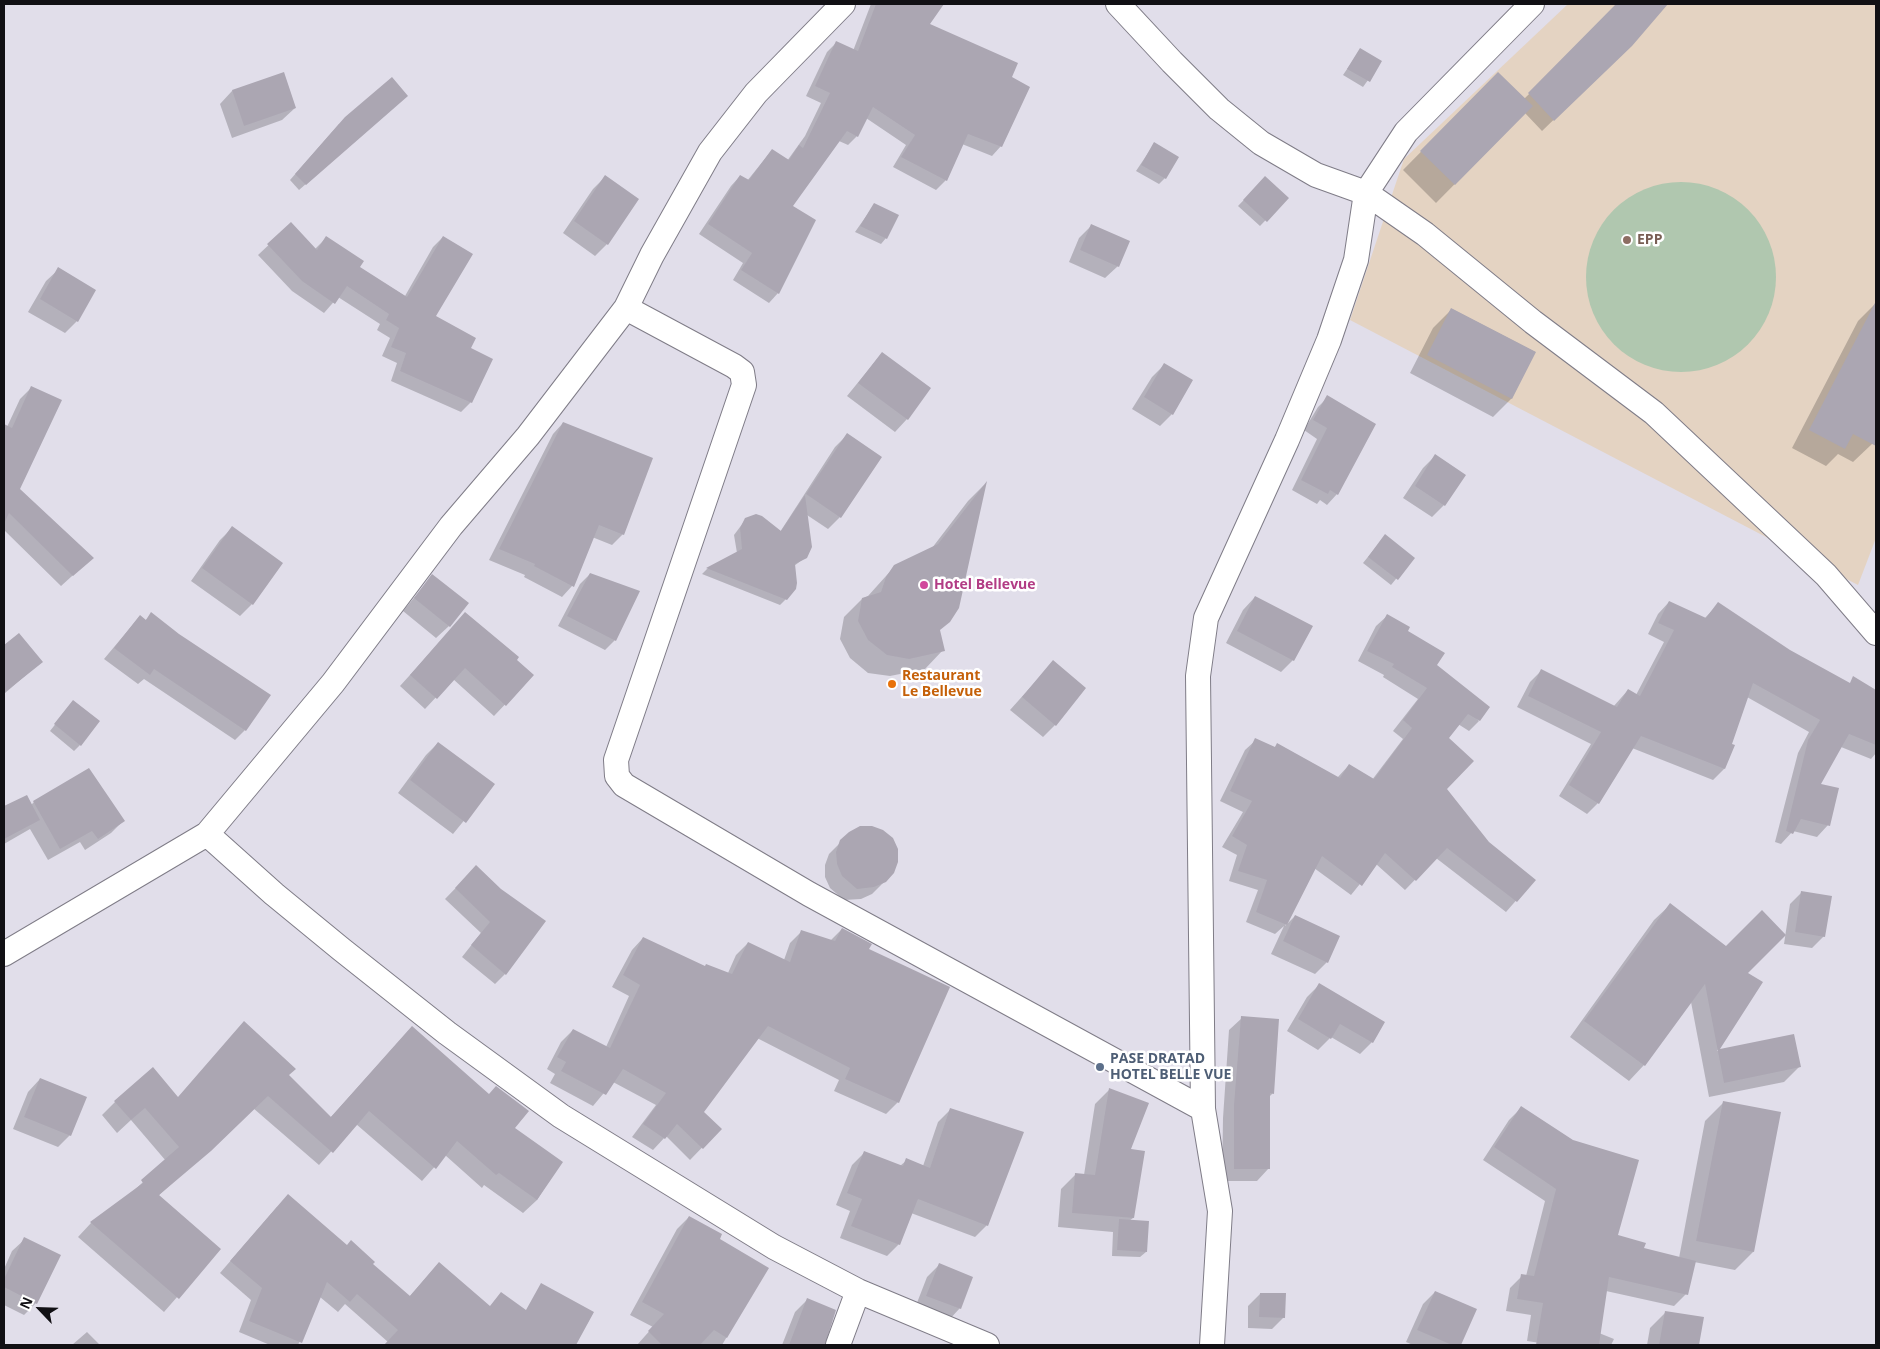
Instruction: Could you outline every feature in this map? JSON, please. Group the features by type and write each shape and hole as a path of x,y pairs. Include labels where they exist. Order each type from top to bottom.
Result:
{"street":[{"path":"4,954 207,834 332,683 451,526 528,436 626,308 652,255 710,152 756,93 843,4"},
{"path":"1118,4 1219,109 1261,143 1316,175 1366,194 1425,234 1533,322 1654,413 1819,569 1876,632"},
{"path":"1212,1345 1220,1211 1203,1109 1198,676 1206,618 1287,440 1329,340 1356,260 1366,194 1406,132 1532,4"},
{"path":"626,308 734,366 742,372 744,385 616,760 617,776 624,785 809,894 1203,1109"},
{"path":"207,834 274,894 349,955 447,1033 561,1116 774,1247 858,1292 987,1345"},
{"path":"838,1345 858,1292"}],"shaded area":[{"name":"EPP","path":"1568,4 1876,4 1876,538 1858,585 1350,320 1404,159"}],"green space":[{"path":"1672,182 1690,182 1709,186 1726,193 1741,203 1755,217 1765,232 1772,249 1776,277 1772,305 1765,322 1755,337 1741,351 1726,361 1709,368 1690,372 1672,372 1653,368 1636,361 1621,351 1607,337 1597,322 1590,305 1586,286 1586,268 1590,249 1597,232 1607,217 1621,203 1636,193 1653,186"}],"building":[{"path":"876,4 944,4 930,24 1018,63 1012,77 1030,87 1002,147 968,134 947,181 901,157 915,135 873,107 858,137 847,131 793,206 816,220 779,294 741,270 752,253 708,224 740,175 749,180 772,149 789,160 799,145 803,148 830,93 815,86 836,41 858,51"},
{"path":"1616,4 1668,4 1632,46 1554,121 1528,93"},
{"path":"1360,48 1382,61 1370,82 1347,69"},
{"path":"284,72 296,108 244,126 232,90"},
{"path":"1498,72 1533,106 1455,185 1420,151"},
{"path":"392,77 408,96 306,185 295,174 345,117"},
{"path":"1154,142 1179,157 1166,179 1141,165"},
{"path":"605,175 639,199 608,245 574,221"},
{"path":"1265,176 1289,198 1267,222 1243,200"},
{"path":"874,203 899,215 887,239 860,226"},
{"path":"291,222 317,250 326,236 364,261 360,267 407,297 443,236 473,254 436,316 476,338 471,348 493,359 472,403 400,371 406,353 391,347 399,328 386,320 389,314 347,286 335,304 302,281 267,244"},
{"path":"1091,224 1130,241 1119,267 1080,250"},
{"path":"58,267 96,290 78,322 40,299"},
{"path":"1876,301 1876,446 1853,434 1845,449 1809,430"},
{"path":"1451,308 1536,352 1512,399 1427,355"},
{"path":"882,352 931,388 908,420 858,383"},
{"path":"1164,363 1193,380 1173,415 1144,397"},
{"path":"31,386 62,400 20,489 94,558 73,576 9,513 4,524 4,424 12,428"},
{"path":"1327,395 1376,424 1338,495 1330,490 1328,494 1301,480 1327,428 1313,420"},
{"path":"563,422 653,458 624,535 599,525 574,587 534,566 535,564 499,549"},
{"path":"847,433 882,457 841,518 806,494"},
{"path":"1435,454 1466,475 1445,506 1415,486"},
{"name":"Hotel Bellevue","path":"987,481 959,608 950,622 940,630 945,651 909,659 887,655 868,640 858,621 862,598 881,592 886,577 894,565 938,544"},
{"path":"805,495 812,547 807,558 795,564 796,589 787,600 706,568 742,549 740,528 745,518 756,514 762,516 781,531"},
{"path":"232,526 283,563 253,605 202,568"},
{"path":"1385,534 1415,558 1398,580 1368,557"},
{"path":"590,573 640,591 616,641 567,616"},
{"path":"432,574 469,603 450,627 414,598"},
{"path":"1255,596 1313,626 1294,661 1237,631"},
{"path":"1669,601 1706,618 1718,602 1790,650 1850,683 1853,676 1876,690 1876,745 1849,734 1821,784 1839,788 1830,826 1801,819 1793,834 1786,831 1808,740 1820,720 1753,683 1732,744 1735,745 1725,769 1641,736 1599,804 1569,785 1601,732 1528,696 1541,669 1617,707 1628,689 1640,696 1674,630 1658,623"},
{"path":"151,612 179,634 271,695 246,731 154,669 150,675 114,648 140,615 146,620"},
{"path":"465,612 519,657 517,660 534,675 506,706 465,668 437,699 410,675"},
{"path":"1387,614 1410,627 1408,631 1445,653 1437,665 1490,707 1480,721 1468,714 1449,738 1474,761 1447,789 1489,842 1536,880 1517,902 1447,848 1416,881 1385,853 1362,886 1322,856 1287,925 1256,912 1267,880 1238,871 1247,845 1232,836 1252,801 1230,791 1255,738 1275,747 1277,743 1340,778 1349,764 1374,779 1412,728 1403,720 1427,688 1392,667 1394,664 1367,651"},
{"path":"19,633 43,662 4,693 4,645"},
{"path":"1053,660 1086,688 1056,726 1022,697"},
{"path":"73,700 100,721 81,746 54,724"},
{"path":"438,742 495,784 466,823 410,780"},
{"path":"89,768 125,821 98,839 92,831 60,849 33,801"},
{"path":"27,795 40,820 4,839 4,806"},
{"path":"860,826 872,826 883,830 893,838 898,849 898,862 894,873 886,882 874,887 857,889 842,876 837,864 836,852 840,840"},
{"path":"476,865 501,889 546,921 506,975 471,945 490,922 455,888"},
{"path":"1801,891 1832,896 1825,937 1795,932"},
{"path":"1670,903 1726,946 1762,910 1786,935 1748,973 1763,982 1720,1049 1794,1034 1801,1067 1724,1083 1705,984 1645,1066 1584,1021"},
{"path":"1295,915 1340,936 1328,963 1283,941"},
{"path":"842,928 872,944 869,949 950,987 899,1103 845,1079 850,1068 768,1026 704,1112 722,1129 703,1149 677,1124 665,1139 643,1124 666,1093 623,1069 606,1095 561,1071 566,1062 557,1057 573,1029 610,1048 640,985 623,975 643,937 705,966 706,964 732,974 748,942 790,962 801,930 835,941"},
{"path":"1319,983 1385,1022 1373,1043 1340,1024 1331,1039 1298,1019"},
{"path":"1241,1016 1279,1019 1274,1094 1270,1093 1270,1169 1234,1169 1234,1105"},
{"path":"244,1021 296,1069 289,1075 331,1117 412,1026 489,1094 496,1086 529,1111 515,1128 563,1162 537,1200 499,1173 496,1175 457,1141 436,1169 369,1111 333,1153 268,1096 211,1151 159,1195 221,1249 179,1299 90,1222 143,1183 141,1180 179,1147 145,1108 131,1120 114,1101 153,1067 178,1097"},
{"path":"40,1078 87,1097 71,1136 24,1117"},
{"path":"1109,1088 1149,1103 1131,1149 1145,1151 1134,1218 1072,1213 1075,1173 1095,1175"},
{"path":"1723,1101 1781,1112 1754,1252 1696,1241"},
{"path":"1521,1106 1573,1140 1639,1160 1618,1235 1646,1243 1644,1248 1696,1261 1688,1295 1609,1277 1599,1345 1536,1345 1543,1303 1517,1299 1521,1274 1534,1276 1556,1189 1494,1147"},
{"path":"950,1108 1024,1132 988,1226 918,1199 900,1245 851,1226 862,1199 847,1193 864,1151 903,1166 906,1158 930,1168"},
{"path":"288,1194 347,1245 351,1240 375,1262 373,1264 410,1296 439,1262 490,1306 501,1292 526,1310 541,1283 594,1312 576,1345 384,1345 398,1330 357,1294 350,1302 327,1282 302,1343 249,1321 262,1288 230,1261"},
{"path":"689,1216 722,1234 720,1239 769,1268 727,1338 714,1330 700,1345 662,1345 648,1331 664,1314 642,1302"},
{"path":"1119,1219 1149,1221 1147,1252 1117,1250"},
{"path":"24,1237 61,1255 37,1304 4,1287 4,1279"},
{"path":"939,1263 973,1277 961,1309 926,1296"},
{"path":"1435,1291 1477,1309 1461,1345 1452,1345 1417,1330"},
{"path":"1260,1293 1286,1293 1285,1318 1259,1317"},
{"path":"807,1298 836,1310 825,1345 789,1345"},
{"path":"1665,1311 1704,1317 1699,1345 1659,1345"}],"place":[{"name":"EPP","path":"1627,240"},
{"name":"Hotel Bellevue","path":"924,585"},
{"name":"Restaurant Le Bellevue","path":"892,684"},
{"name":"PASE DRATAD HOTEL BELLE VUE","path":"1100,1067"}]}
